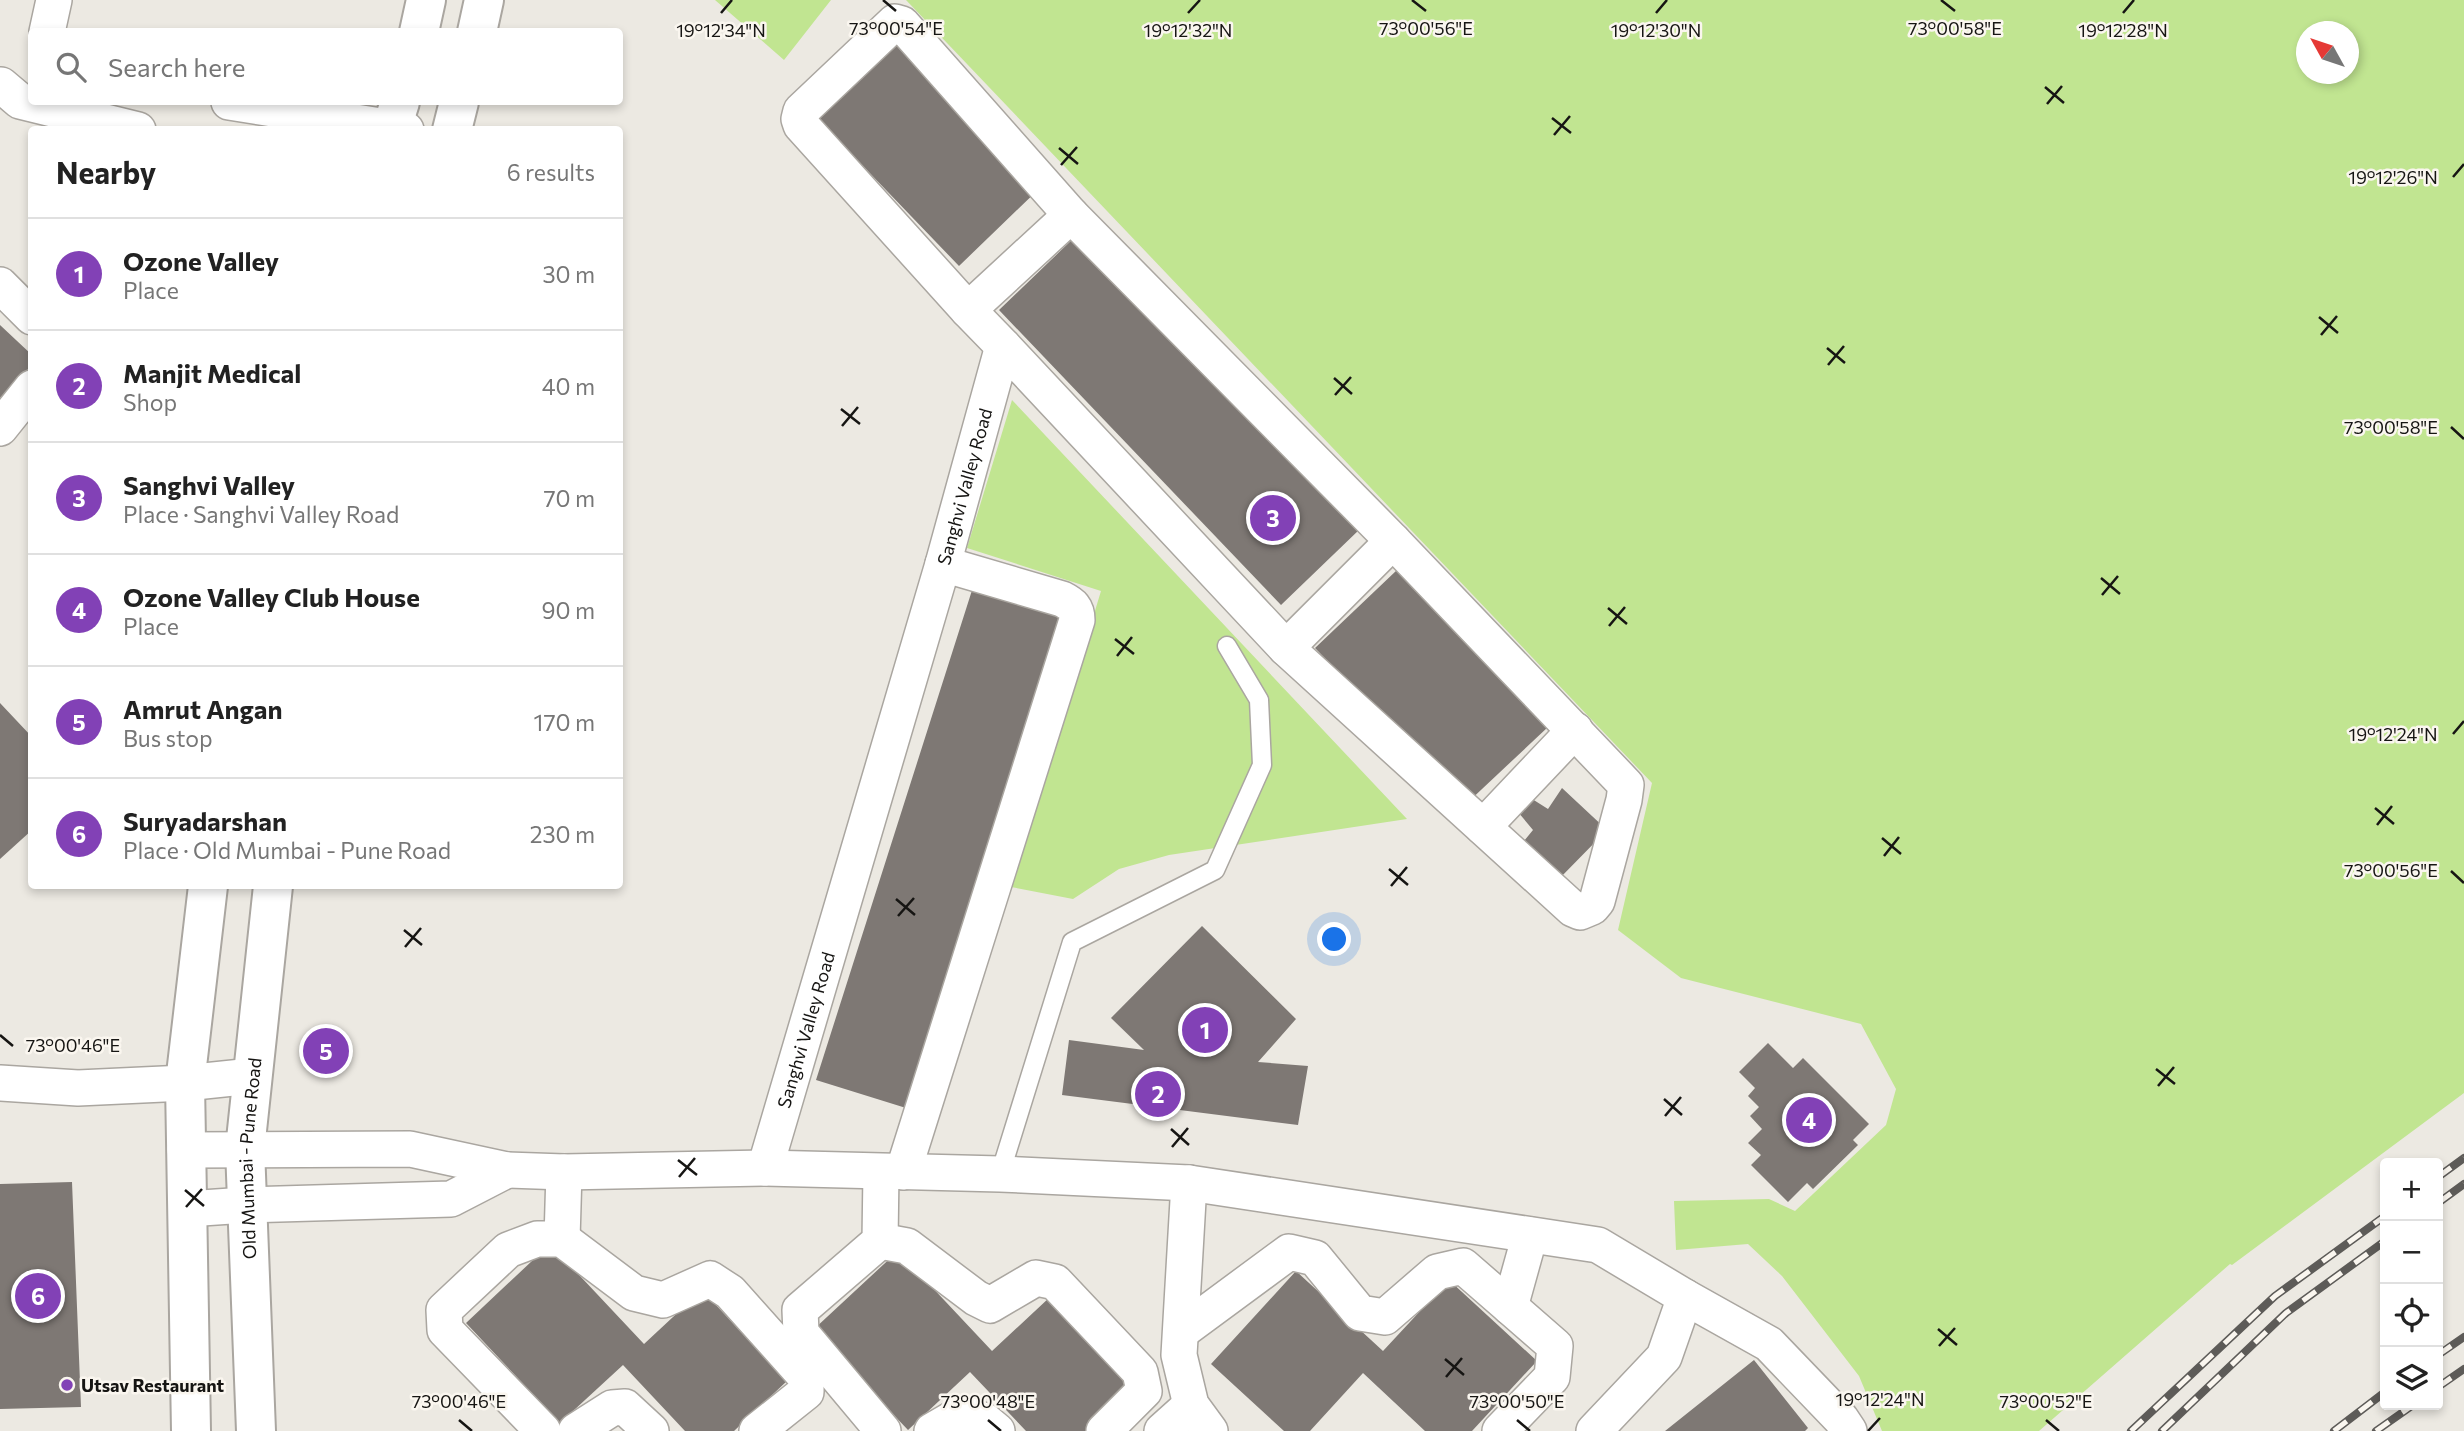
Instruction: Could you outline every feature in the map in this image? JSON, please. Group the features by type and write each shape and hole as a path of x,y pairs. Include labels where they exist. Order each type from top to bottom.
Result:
{"main road":[{"path":"420,28 426,0"},
{"path":"478,28 484,0"},
{"path":"453,126 458,105"},
{"path":"191,1431 185,1083 208,889"},
{"name":"Old Mumbai - Pune Road","path":"256,1431 245,1149 273,889"}],"street":[{"path":"48,28 54,0"},
{"path":"895,22 902,24 1071,215 1393,541 1626,785 1600,891 1592,907 1580,912 1573,909 1286,648 968,310 801,125 799,119 801,111 895,22"},
{"path":"11,81 20,101 28,103"},
{"path":"36,105 122,126"},
{"path":"254,105 397,122"},
{"path":"968,310 1071,215"},
{"path":"0,285 28,313"},
{"name":"Sanghvi Valley Road","path":"765,1168 943,564 1003,346"},
{"path":"14,423 28,396"},
{"path":"1286,648 1393,541"},
{"path":"883,1431 801,1334 800,1310 880,1241 892,1172 1077,620 1077,611 1072,604 1062,599 943,564"},
{"path":"1483,827 1575,730"},
{"path":"0,1083 78,1088 185,1083 252,1076"},
{"path":"185,1150 410,1149 508,1170 564,1172 765,1168 1000,1174 1189,1183 1598,1245 1769,1344 1841,1419 1849,1431"},
{"path":"187,1209 451,1199 508,1170"},
{"path":"562,1239 564,1172"},
{"path":"1162,1431 1200,1418 1179,1354 1189,1183"},
{"path":"1510,1307 1530,1235"},
{"path":"543,1431 445,1330 444,1310 508,1250 537,1239 562,1239 634,1293 663,1300 710,1279 730,1292 806,1377 806,1392 757,1431"},
{"path":"880,1241 907,1246 976,1298 990,1305 1036,1279 1055,1282 1140,1372 1144,1391 1104,1431"},
{"path":"1182,1331 1289,1252 1315,1258 1360,1313 1385,1317 1437,1272 1463,1266 1555,1346 1552,1377 1500,1431"},
{"path":"1594,1431 1664,1357 1685,1297"},
{"path":"576,1431 612,1408 625,1408 651,1431"},
{"path":"932,1431 962,1413 985,1421 997,1431"}],"lane":[{"path":"1000,1174 1072,942 1215,870 1262,765 1259,700 1227,646"}],"green space":[{"path":"715,0 831,0 784,60"},
{"path":"906,0 2464,0 2464,1093 2230,1264 2039,1431 1882,1431 1859,1376 1782,1276 1748,1244 1676,1250 1674,1201 1769,1199 1795,1211 1886,1125 1896,1089 1861,1024 1681,978 1618,930 1652,783"},
{"path":"1012,400 1407,819 1169,855 1119,869 1073,899 1011,887 1101,591 967,548"}],"building":[{"path":"897,32 1043,185 959,266 812,113"},
{"path":"1078,234 1360,529 1281,605 999,310"},
{"path":"0,325 28,351 28,369 0,398"},
{"path":"1397,570 1548,727 1465,805 1315,648"},
{"path":"974,584 1065,612 906,1108 816,1080"},
{"path":"0,703 28,733 28,834 0,859"},
{"path":"1562,788 1607,830 1557,881 1520,846 1533,830 1518,812 1529,797 1548,809"},
{"path":"1202,926 1296,1019 1258,1062 1308,1066 1298,1125 1062,1095 1069,1040 1144,1050 1111,1018"},
{"path":"1768,1043 1793,1068 1803,1058 1869,1124 1853,1140 1858,1145 1813,1189 1807,1183 1788,1202 1751,1165 1761,1155 1748,1143 1762,1129 1750,1116 1759,1107 1748,1096 1755,1088 1739,1072"},
{"path":"72,1182 81,1407 0,1409 0,1184"},
{"path":"550,1244 644,1344 702,1290 787,1381 734,1431 685,1431 623,1365 560,1423 466,1323"},
{"path":"898,1251 992,1351 1050,1297 1135,1388 1088,1431 1026,1431 970,1372 908,1430 813,1330"},
{"path":"1296,1271 1383,1351 1449,1280 1537,1361 1472,1431 1425,1431 1363,1373 1310,1431 1284,1431 1211,1364"},
{"path":"1754,1360 1808,1428 1805,1431 1665,1431"}],"railway":[{"path":"2443,1173 2464,1158"},
{"path":"2443,1199 2464,1184"},
{"path":"2131,1431 2275,1296 2380,1220"},
{"path":"2162,1431 2286,1313 2380,1245"},
{"path":"2443,1352 2464,1337"},
{"path":"2443,1384 2464,1369"},
{"path":"2334,1431 2380,1396"},
{"path":"2376,1431 2406,1410"}],"place":[{"name":"Sanghvi Valley","path":"1273,518"},
{"name":"Ozone Valley","path":"1205,1030"},
{"name":"Amrut Angan","path":"326,1051"},
{"name":"Manjit Medical","path":"1158,1094"},
{"name":"Ozone Valley Club House","path":"1809,1120"},
{"name":"Suryadarshan","path":"38,1296"},
{"name":"Utsav Restaurant","path":"67,1385"}]}
